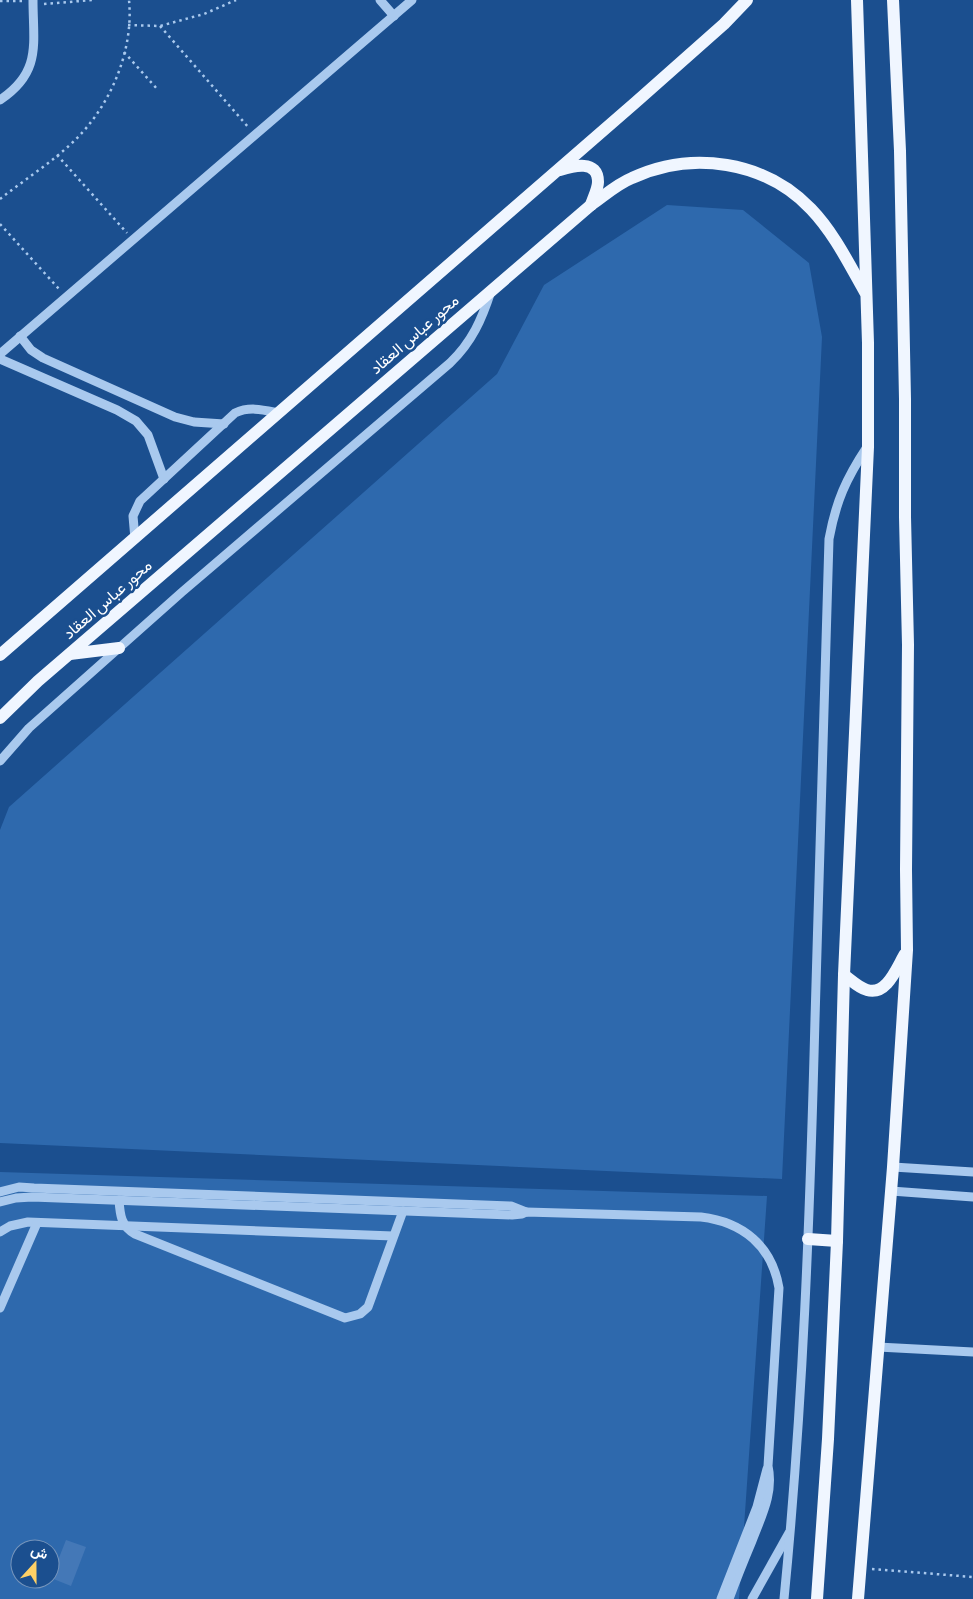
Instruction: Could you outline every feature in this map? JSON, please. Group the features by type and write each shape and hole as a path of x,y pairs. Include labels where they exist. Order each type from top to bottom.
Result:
{"main road":[{"name":"محور عباس العقاد","path":"0,655 724,24 747,0"},
{"path":"817,1599 828,1439 838,1241 844,974 868,447 867,294 857,0"},
{"path":"858,1599 893,1167 907,950 908,645 900,150 893,0"},
{"name":"محور عباس العقاد","path":"0,718 70,654 591,205 630,179 668,165 694,162 743,168 770,179 790,191 811,208 827,228 867,294"},
{"path":"556,171 582,165 593,170 598,183 591,205"},
{"path":"70,654 119,648"},
{"path":"844,974 866,990 879,990 889,981 907,950"},
{"path":"808,1239 838,1241"}],"street":[{"path":"380,0 394,16"},
{"path":"0,354 412,0"},
{"path":"0,100 15,90 27,72 31,61 34,43 33,2"},
{"path":"0,761 29,728 182,592 458,355 479,326 491,291"},
{"path":"20,336 37,354 185,420 224,424"},
{"path":"0,359 127,415 142,428 152,445 164,478"},
{"path":"50,380 57,364"},
{"path":"78,393 85,376"},
{"path":"109,407 116,390"},
{"path":"135,538 133,516 137,505 236,413 254,408 279,413"},
{"path":"784,1599 791,1528 802,1364 808,1239 829,539 838,500 846,481 868,447"},
{"path":"893,1167 973,1172"},
{"path":"0,1192 19,1188 34,1188 512,1206 526,1212"},
{"path":"891,1192 973,1197"},
{"path":"0,1202 32,1197 512,1215 526,1212 712,1218 739,1228 760,1246 773,1264 779,1288 768,1466 770,1484 768,1498 729,1599"},
{"path":"119,1200 120,1216 124,1226 135,1234 345,1318 360,1314 368,1307 403,1211"},
{"path":"0,1232 19,1224 37,1223 393,1236"},
{"path":"0,1308 37,1223"},
{"path":"878,1348 973,1352"},
{"path":"721,1599 759,1502 768,1466"},
{"path":"752,1599 791,1528"}],"path":[{"path":"0,1 92,0"},
{"path":"0,199 82,133 101,109 115,80 124,52 128,25 128,0"},
{"path":"128,25 160,26 204,14 236,0"},
{"path":"160,26 255,135"},
{"path":"124,52 158,90"},
{"path":"57,155 132,240"},
{"path":"0,224 66,297"},
{"path":"861,1568 973,1578"}],"shaded area":[{"path":"667,205 743,210 809,263 822,337 782,1179 0,1143 0,830 9,807 497,374 544,285"},
{"path":"0,1172 767,1196 739,1599 0,1599"}],"building":[{"path":"66,1540 86,1547 71,1586 60,1582 60,1555"}]}
